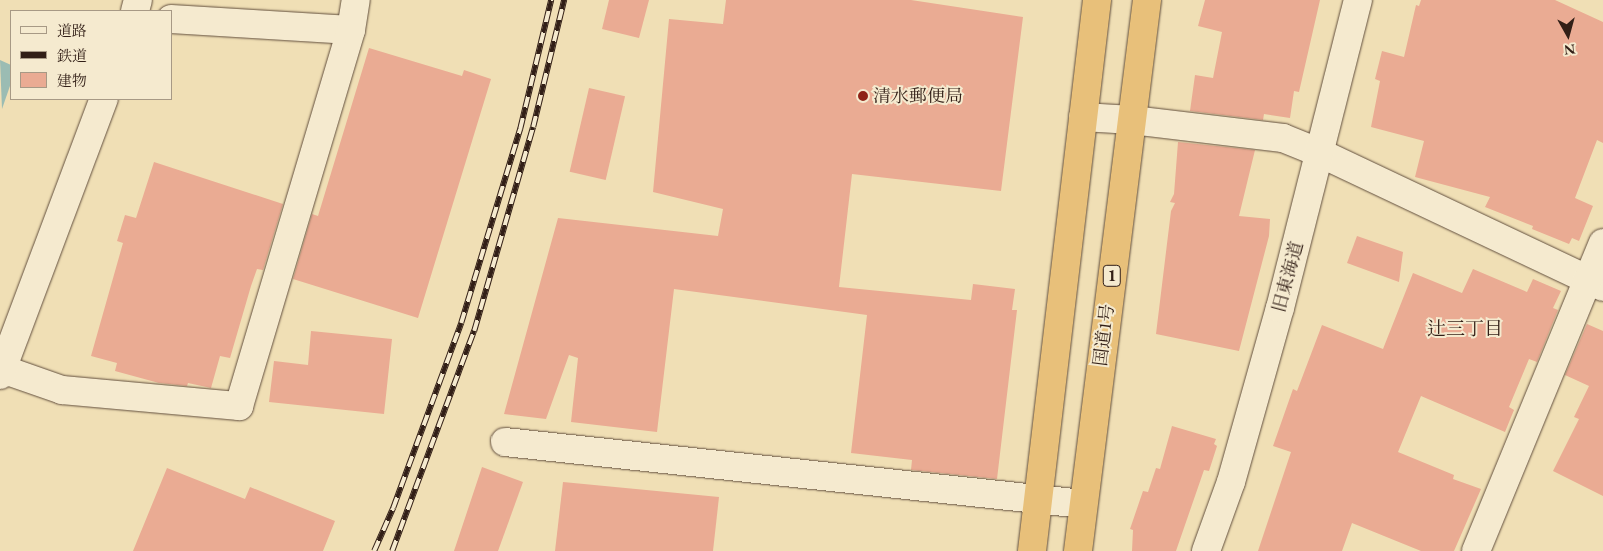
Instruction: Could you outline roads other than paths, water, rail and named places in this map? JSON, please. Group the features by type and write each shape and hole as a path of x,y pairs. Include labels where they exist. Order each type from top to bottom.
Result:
{"highway":[{"path":"1032,551 1097,0"},
{"name":"国道1号","path":"1078,551 1147,0"}],"street":[{"path":"104,100 1,372 62,390 239,406 351,30 356,0"},
{"name":"旧東海道","path":"1206,551 1231,482 1320,153 1358,0"},
{"path":"172,20 351,30"},
{"path":"1083,117 1132,120 1283,138 1320,153 1595,284"},
{"path":"1476,551 1595,284 1603,243"},
{"path":"505,442 1083,504"}],"water":[{"path":"0,60 10,65 10,86 2,109"}],"railway":[{"path":"374,551 393,508 461,323 520,129 551,0"},
{"path":"392,551 474,331 533,127 564,0"}],"place":[{"name":"清水郵便局","path":"863,96"}],"district":[{"name":"辻三丁目","path":"1465,329"}]}
